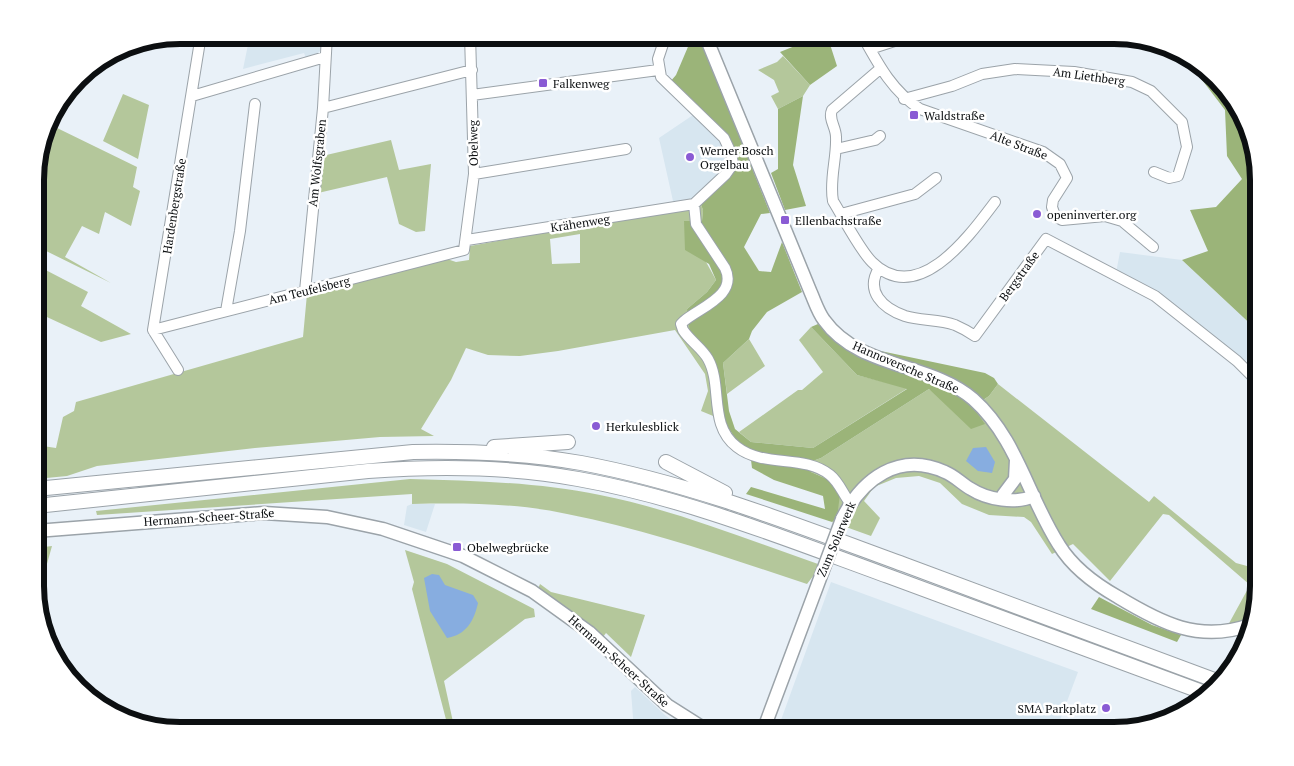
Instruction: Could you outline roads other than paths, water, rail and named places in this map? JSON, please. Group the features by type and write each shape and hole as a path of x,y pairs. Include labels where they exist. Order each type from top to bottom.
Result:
{"highway":[{"path":"44,488 365,455 458,451 505,445 568,442"},
{"path":"458,451 522,455 604,468 702,493 748,508 1213,680"},
{"path":"666,462 748,508"},
{"path":"44,505 368,471 414,468 457,467 510,470 576,478 654,496 744,524 1201,691"}],"main road":[{"name":"Hannoversche Straße","path":"709,44 778,217 823,320 834,332 855,348 948,383 965,393 997,426 1014,455 1058,544 1075,566 1106,590 1152,618 1181,628 1201,632 1231,630 1244,627"},
{"path":"999,496 1013,484 1016,475 1014,455"},
{"name":"Zum Solarwerk","path":"766,722 842,519 859,491 876,477 897,468 917,466 945,472 976,492 1016,500 1033,492"},
{"name":"Hermann-Scheer-Straße","path":"44,530 264,512 327,517 383,528 463,556 532,591 589,632 667,705 694,722"}],"street":[{"name":"Hardenbergstraße","path":"153,330 200,44"},
{"name":"Am Wolfsgraben","path":"305,291 323,108 326,44"},
{"name":"Obelweg","path":"465,245 474,174 471,44"},
{"path":"663,44 658,59 658,70 661,77 724,138 731,153 733,164 694,204 696,224 725,268 728,280 723,293 690,315 681,324 686,335 707,358 713,373 718,418 735,446 747,454 820,468 835,480 850,503"},
{"path":"867,44 881,68 904,99"},
{"path":"870,49 885,44"},
{"path":"192,96 325,57"},
{"path":"881,68 832,110 830,114 836,136 831,191 833,201 870,261 888,273 907,277 931,269 952,253 995,202"},
{"name":"Am Liethberg","path":"904,99 952,86 982,74 1015,69 1074,72 1132,82 1151,91 1182,122 1187,148 1178,176 1169,178 1154,172"},
{"path":"323,108 472,70"},
{"path":"472,95 658,70"},
{"name":"Alte Straße","path":"904,99 920,109 1008,138 1051,156 1065,170 1067,178 1053,200 1052,207 1056,216 1062,220 1105,216 1122,221 1154,247"},
{"path":"226,310 240,231 255,104"},
{"path":"836,149 875,140 880,136"},
{"path":"474,174 626,149"},
{"path":"841,214 915,194 936,178"},
{"name":"Krähenweg","path":"465,245 694,204"},
{"name":"Bergstraße","path":"879,268 872,282 873,288 876,296 888,307 905,316 955,325 975,336 1046,239 1155,296 1237,360 1250,374"},
{"name":"Am Teufelsberg","path":"153,330 305,291 465,245"},
{"path":"153,330 178,370"}],"water":[{"path":"986,447 995,462 992,473 978,471 966,461 973,448"},
{"path":"432,574 439,575 445,585 473,595 478,603 474,616 468,626 459,634 447,638 430,611 424,578"}],"place":[{"name":"Falkenweg","path":"543,83"},
{"name":"Waldstraße","path":"914,115"},
{"name":"Werner Bosch Orgelbau","path":"690,157"},
{"name":"openinverter.org","path":"1037,214"},
{"name":"Ellenbachstraße","path":"785,220"},
{"name":"Herkulesblick","path":"596,426"},
{"name":"Obelwegbrücke","path":"457,547"},
{"name":"SMA Parkplatz","path":"1106,708"}]}
